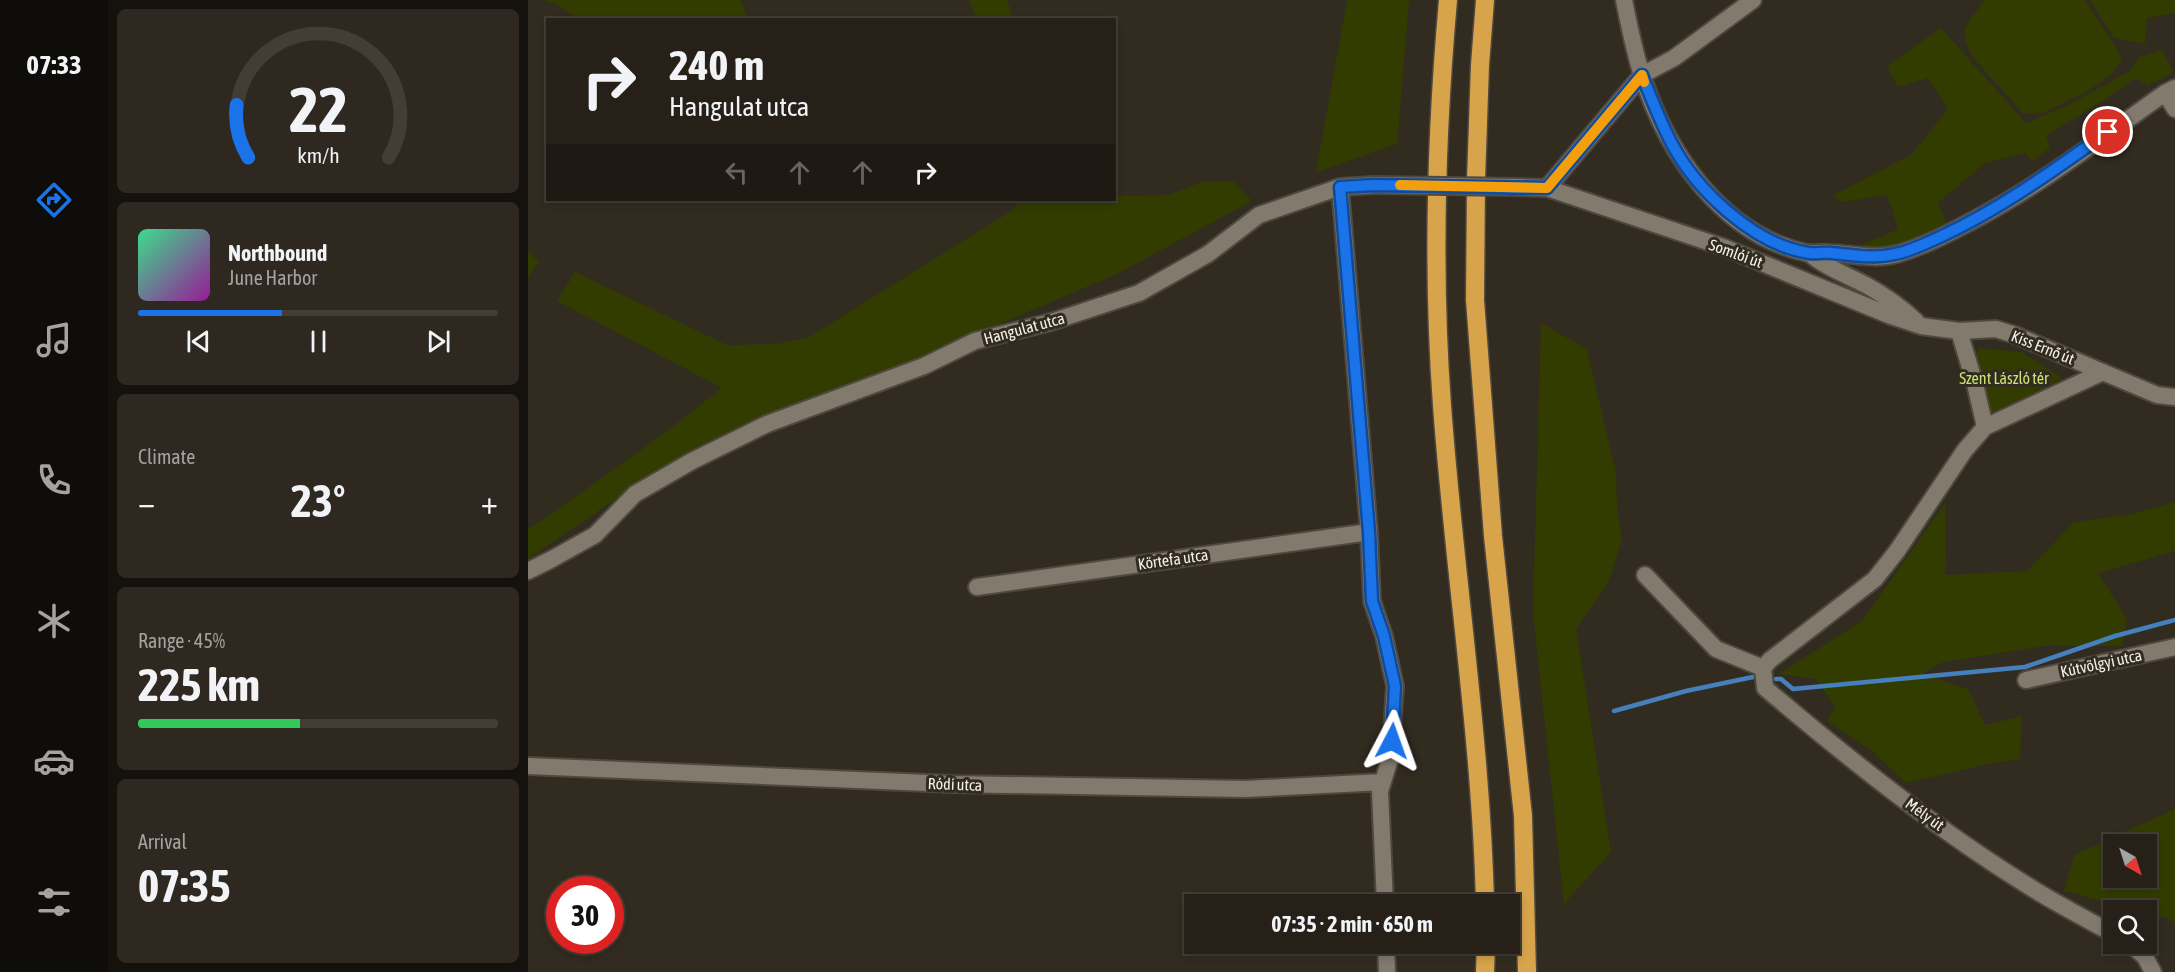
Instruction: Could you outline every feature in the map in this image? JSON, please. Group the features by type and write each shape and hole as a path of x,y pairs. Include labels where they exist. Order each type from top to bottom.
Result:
{"highway":[{"path":"1448,0 1436,178 1437,312 1442,404 1479,790 1485,894"},
{"path":"1485,0 1476,180 1476,300 1493,536 1523,816 1527,972"},
{"path":"1485,972 1486,954"}],"street":[{"name":"Somlói út","path":"1624,0 1642,75 1671,143 1682,161 1704,188 1736,220 1770,240 1809,253 1876,257 1897,254 1953,231 2013,198 2170,91"},
{"path":"1547,188 1642,75 1674,58 1753,0"},
{"path":"2170,91 2175,109"},
{"name":"Hangulat utca","path":"528,571 594,535 635,494 692,461 767,424 924,366 975,340 1051,322 1139,293 1208,254 1259,215 1340,187 1374,185 1547,188"},
{"path":"1340,187 1369,532 1372,601 1384,636 1395,686 1390,759 1380,791 1385,894"},
{"name":"Somlói út","path":"1547,188 1723,248 1891,316 1921,326 1959,331"},
{"name":"Somlói út","path":"1809,253 1819,262 1877,292 1904,310 1921,326"},
{"name":"Kiss Ernő út","path":"1959,331 1996,329 2157,395 2175,397"},
{"path":"1645,575 1716,649 1763,668 1784,649 1875,579 1898,551 1965,450 1985,427 1959,331"},
{"name":"Kiss Ernő út","path":"1985,427 2103,372"},
{"name":"Körtefa utca","path":"977,587 1369,532"},
{"name":"Kútvölgyi utca","path":"2026,680 2175,647"},
{"name":"Mély út","path":"1763,668 1765,688 1836,747 1939,825 2030,887 2103,928"},
{"name":"Ródi utca","path":"528,766 952,784 1245,789 1383,782"},
{"path":"1386,954 1387,972"},
{"path":"2142,954 2153,972"}],"green space":[{"path":"544,0 741,0 748,18 577,18 556,4"},
{"path":"969,0 1007,0 1014,18 977,18"},
{"path":"1347,0 1409,0 1397,144 1316,172"},
{"path":"1984,0 2085,0 2122,60 2111,75 2086,92 2041,114 2023,113 1976,61 1966,44 1964,29"},
{"path":"2090,0 2175,0 2175,13 2147,18 2145,44 2114,38"},
{"path":"1941,28 2026,123 2066,106 2130,71 2139,57 2162,50 2174,72 2148,86 2136,78 2046,136 2050,148 2032,161 2025,153 1985,163 1938,203 1948,227 1872,252 1861,245 1898,229 1887,195 1843,202 1831,196 1911,155 1948,109 1928,78 1898,87 1887,66"},
{"path":"1205,181 1234,182 1252,201 1117,274 663,467 528,559 528,528 543,520 666,432 722,388 557,301 575,272 727,345 776,344 809,337 1013,210 1020,201 1116,201 1116,196 1168,195"},
{"path":"528,252 539,261 528,277"},
{"path":"1541,323 1587,349 1616,473 1617,508 1622,540 1608,583 1576,629 1611,852 1564,904 1533,612"},
{"name":"Szent László tér","path":"1978,348 2021,352 2063,378 1994,414 1972,378"},
{"path":"2175,502 2175,551 2098,573 2127,619 2122,646 2044,646 1940,663 1922,674 1968,689 1985,725 2022,716 2020,759 1906,783 1872,751 1827,721 1835,707 1816,679 1779,674 1862,621 1945,503 1946,575 2027,571 2074,522 2127,515"},
{"path":"2175,809 2175,923 2168,918 2157,915 2157,900 2103,901 2064,891 2074,855 2103,842 2103,888 2157,888 2157,834 2120,834"}],"waterway":[{"path":"1776,679 1781,679 1793,689 2025,667 2115,636 2175,620"},
{"path":"1614,711 1686,691 1753,677"}],"slow traffic":[{"path":"1400,185 1547,188 1642,75 1644,82"}],"route":[{"path":"1392,741 1395,686 1384,636 1372,601 1369,532 1340,187 1374,185 1547,188 1642,75 1671,143 1682,161 1719,205 1736,220 1770,240 1809,253 1876,257 1897,254 1921,245 1991,211 2108,132"}]}
